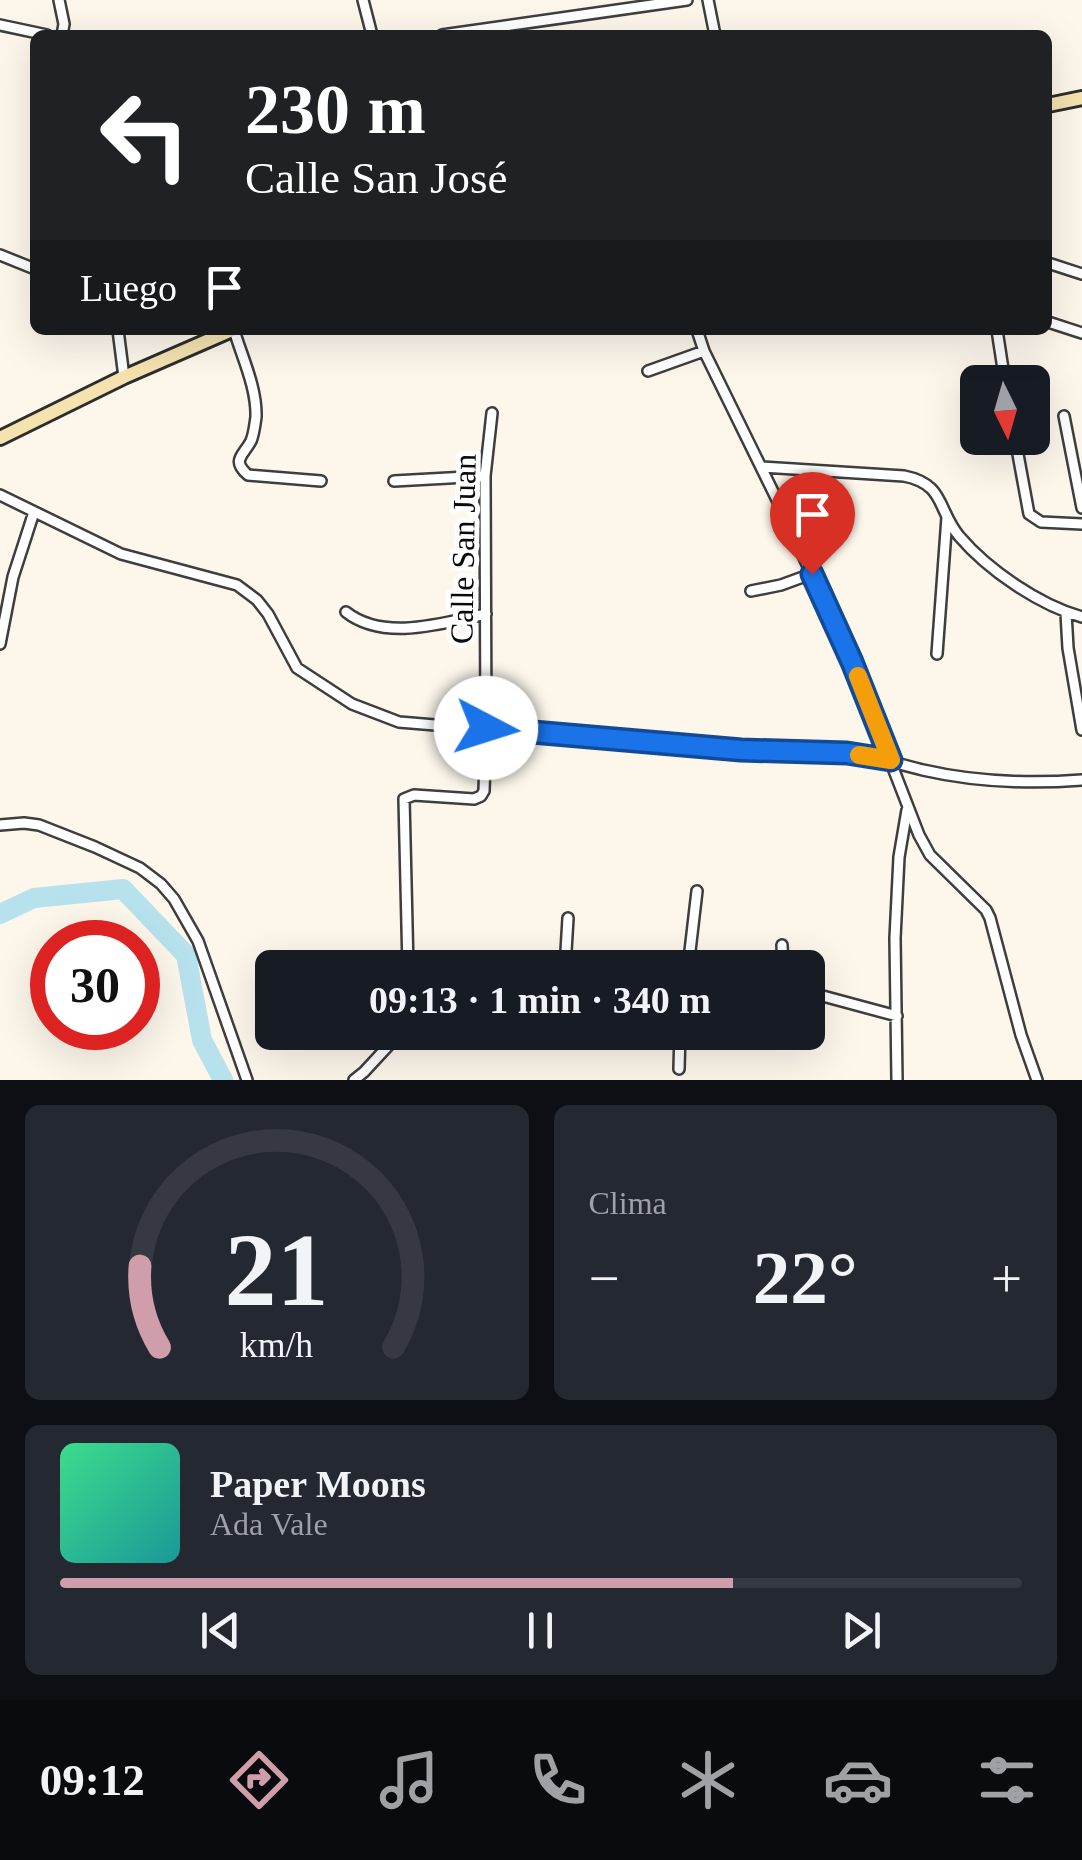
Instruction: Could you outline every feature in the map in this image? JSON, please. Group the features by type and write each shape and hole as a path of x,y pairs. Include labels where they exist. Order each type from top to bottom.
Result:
{"street":[{"path":"60,0 63,30"},
{"path":"363,0 371,30"},
{"path":"708,0 714,30"},
{"path":"488,30 680,1"},
{"path":"0,25 30,31"},
{"path":"1052,104 1082,98"},
{"path":"0,256 30,267"},
{"path":"1052,264 1082,274"},
{"path":"1052,323 1082,333"},
{"path":"119,335 124,377"},
{"path":"0,438 124,377 221,335"},
{"path":"235,335 255,401 253,434 240,458 242,470 248,475 321,480"},
{"path":"698,335 852,662 907,810 930,854 990,918 1036,1080"},
{"path":"998,335 1002,365"},
{"path":"648,371 704,351"},
{"name":"Calle San Juan","path":"408,950 404,798 410,795 469,799 484,791 484,476 492,413"},
{"path":"1064,416 1082,508"},
{"path":"1018,455 1030,514 1041,522 1082,524"},
{"path":"760,467 917,479 930,486 946,518 998,572 1066,613 1082,617"},
{"path":"394,480 484,476"},
{"path":"0,495 121,554 236,585 268,614 297,668 352,704 399,722 741,750 847,753 891,760 920,770 997,781 1082,780"},
{"path":"0,644 14,577 34,512"},
{"path":"937,654 946,518"},
{"path":"751,591 812,574"},
{"path":"346,612 355,620 380,628 486,614"},
{"path":"1066,613 1082,730"},
{"path":"897,1080 895,938 899,857 907,810"},
{"path":"0,825 39,825 140,868 161,884 198,942 247,1080"},
{"path":"690,950 697,891"},
{"path":"566,950 568,918"},
{"path":"782,946 782,950"},
{"path":"825,997 897,1016"},
{"path":"354,1080 384,1050"},
{"path":"679,1069 680,1050"}],"waterway":[{"path":"0,914 34,898 123,889 186,955 202,1040 223,1080"}],"slow traffic":[{"path":"858,676 891,760 859,755"}],"route":[{"path":"486,728 741,750 847,753 891,760 812,574"}]}
